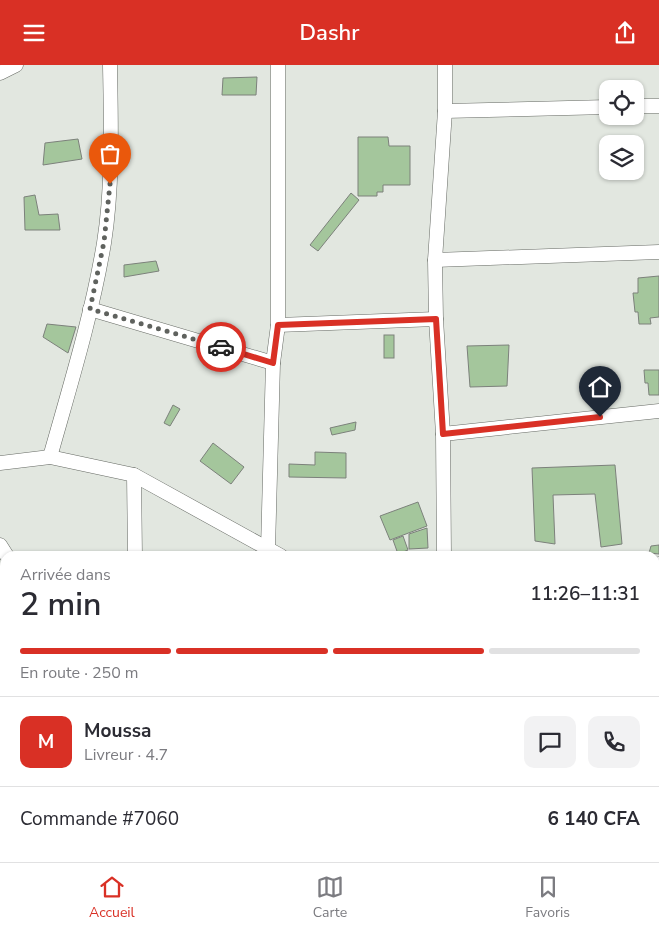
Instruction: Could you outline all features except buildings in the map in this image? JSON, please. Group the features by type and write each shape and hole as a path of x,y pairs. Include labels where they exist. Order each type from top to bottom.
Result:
{"street":[{"path":"0,73 16,65"},
{"path":"50,457 90,309 104,242 110,184 110,65"},
{"path":"268,549 273,363 278,325 278,65"},
{"path":"444,551 443,434 436,319 435,260 445,111 445,65"},
{"path":"644,106 659,106"},
{"path":"445,111 599,107"},
{"path":"435,260 659,252"},
{"path":"90,309 273,363"},
{"path":"278,325 436,319"},
{"path":"443,434 659,411"},
{"path":"0,463 50,457 134,475 272,551"},
{"path":"134,475 135,551"}],"way so far":[{"path":"110,184 104,242 90,309 221,347"}],"route":[{"path":"221,347 273,363 278,325 436,319 443,434 600,417"}]}
